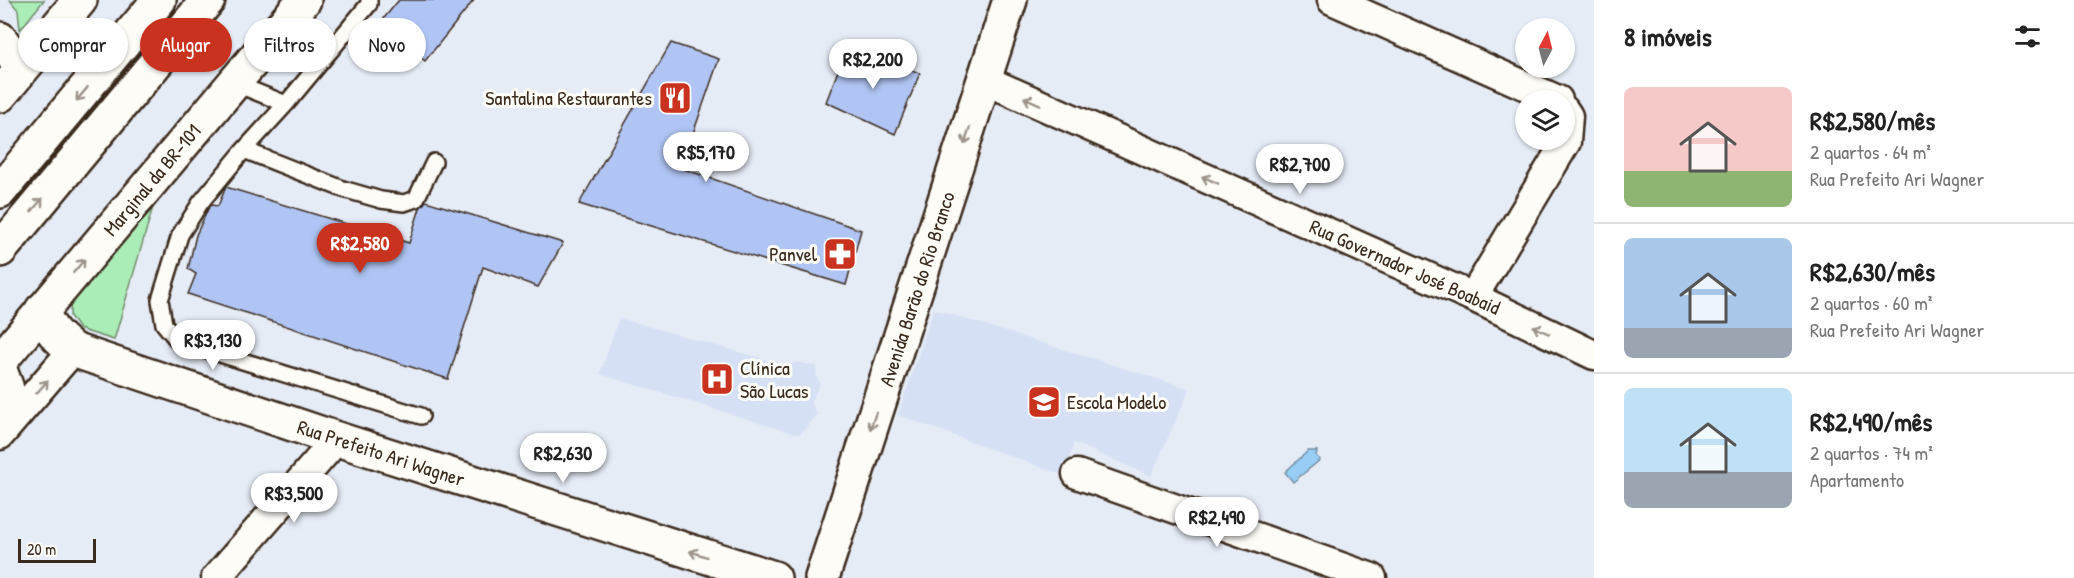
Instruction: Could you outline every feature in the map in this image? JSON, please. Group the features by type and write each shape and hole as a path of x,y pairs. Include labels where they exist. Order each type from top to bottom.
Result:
{"main road":[{"path":"65,18 80,0"},
{"path":"0,191 159,0"},
{"path":"0,250 208,0"},
{"name":"Marginal da BR-101","path":"0,362 304,0"},
{"name":"Avenida Barão do Rio Branco","path":"822,578 1010,0"},
{"path":"0,39 18,64"},
{"path":"0,95 19,72"},
{"path":"0,178 49,133"},
{"name":"Rua Prefeito Ari Wagner","path":"42,310 47,325 73,350 337,439 774,578"}],"street":[{"path":"1332,0 1535,90"},
{"name":"Rua Governador José Boabaid","path":"985,80 1473,297 1594,355"},
{"path":"1473,297 1561,150"},
{"path":"5,429 73,350"},
{"path":"0,362 9,387 5,429"},
{"path":"216,578 337,439"},
{"path":"1077,474 1371,578"}],"lane":[{"path":"369,0 369,4 201,202 180,235 160,300 164,324 178,341 421,416"},
{"path":"234,83 285,104"},
{"path":"244,150 343,189 381,200 404,203 416,199 434,162"}],"shaded area":[{"name":"Escola Modelo","path":"934,309 1190,389 1151,476 1074,443 1065,476 898,415"},
{"name":"Clínica São Lucas","path":"619,318 788,366 796,362 817,366 816,374 820,384 811,401 817,415 799,435 600,374"}],"green space":[{"path":"10,0 44,0 30,18 19,18 18,10"},
{"path":"158,190 114,340 79,329 70,316 71,297"}],"water":[{"path":"1308,451 1317,451 1316,456 1320,460 1293,482 1285,472"}],"building":[{"path":"399,0 474,0 426,60 426,18 384,18"},
{"path":"671,43 719,59 681,168 861,230 846,285 579,204"},
{"path":"846,50 920,73 895,134 826,102"},
{"path":"226,187 409,243 420,208 426,201 563,243 538,287 483,267 448,379 188,294 196,274 188,269 196,235 209,207 218,206"}],"place":[{"name":"Santalina Restaurantes","path":"675,98"},
{"name":"Panvel","path":"840,254"},
{"name":"Clínica São Lucas","path":"717,379"},
{"name":"Escola Modelo","path":"1044,402"}]}
